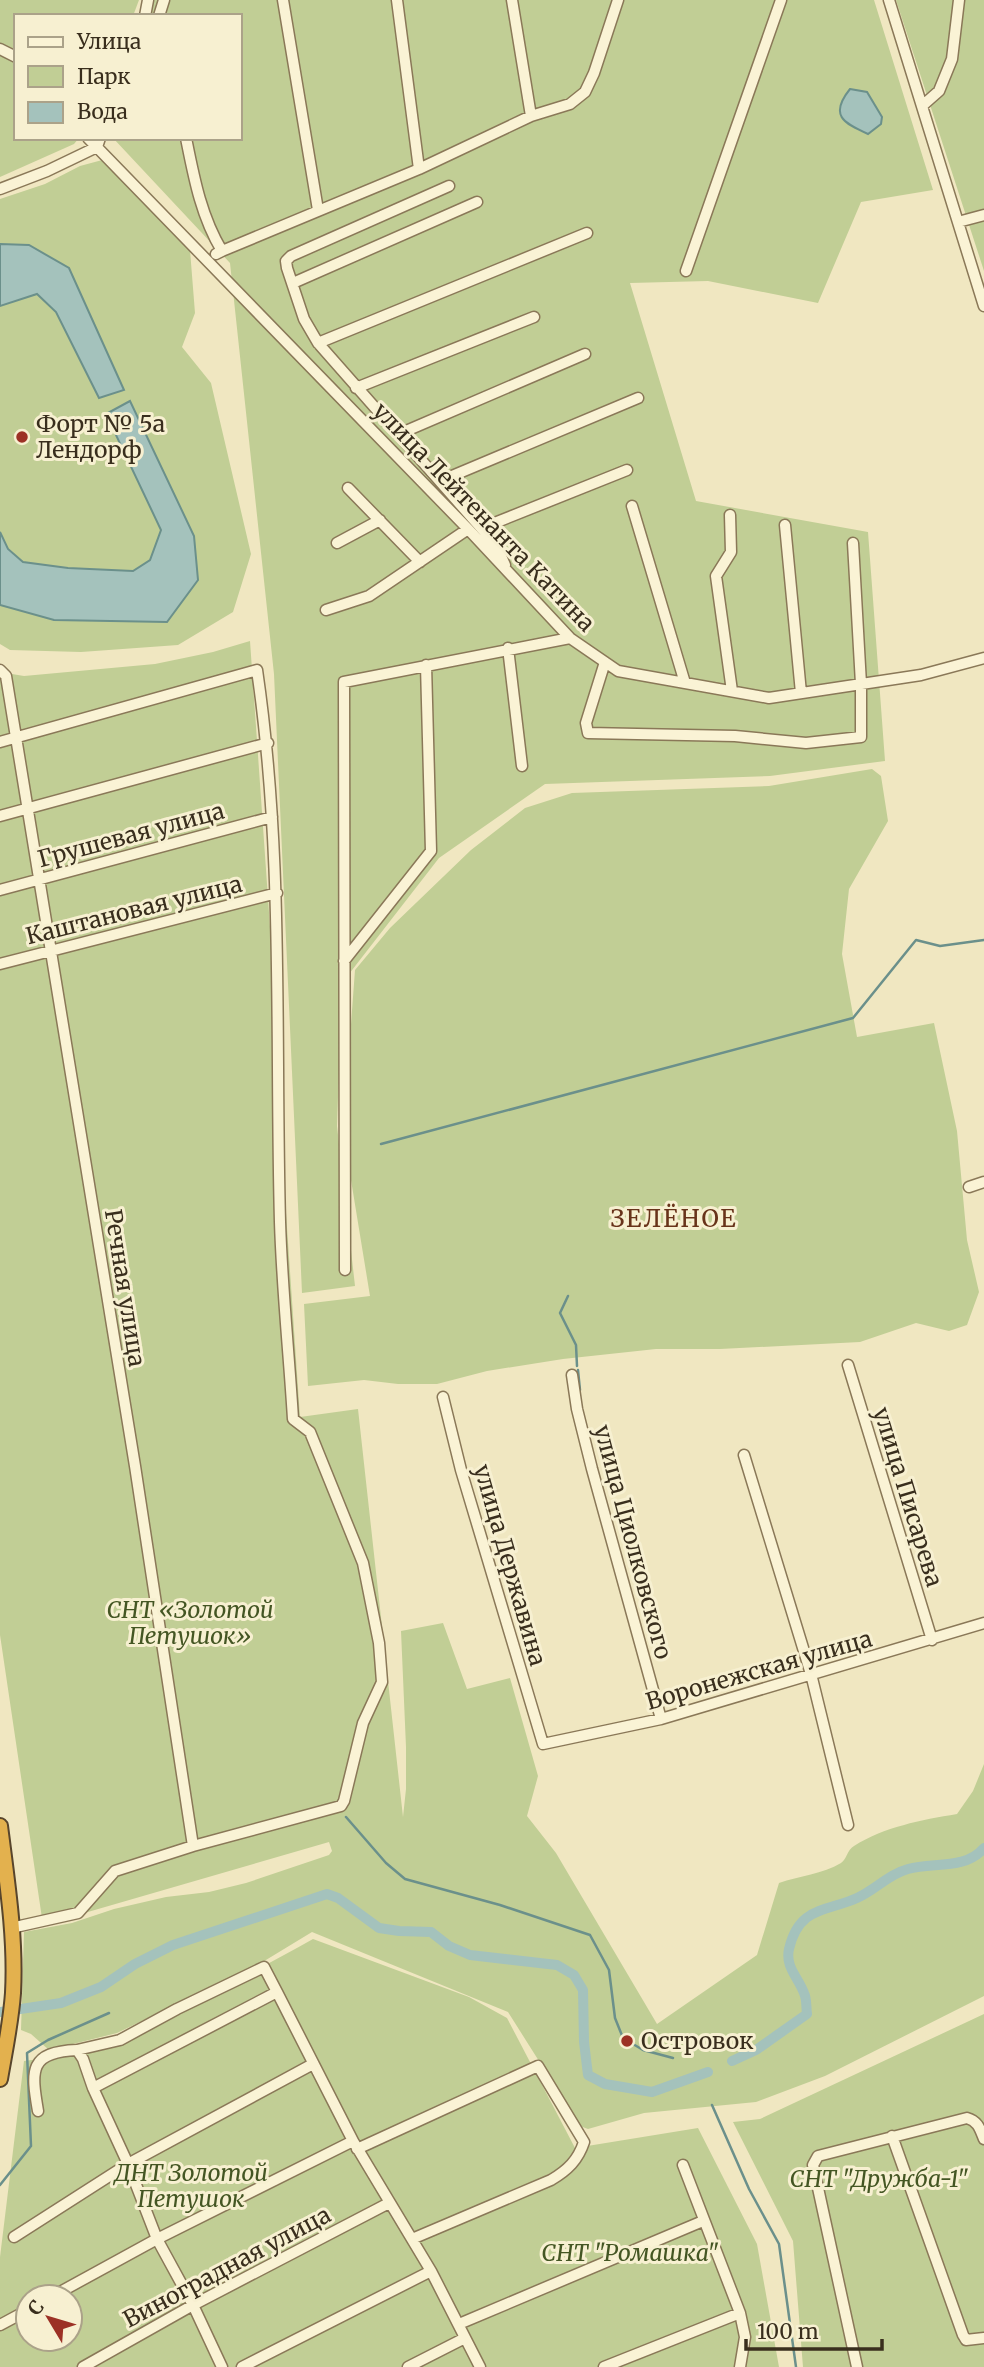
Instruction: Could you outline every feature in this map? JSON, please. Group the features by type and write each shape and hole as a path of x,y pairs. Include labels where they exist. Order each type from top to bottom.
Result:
{"highway":[{"path":"0,1826 11,1928 13,1991 0,2079"}],"street":[{"path":"283,0 318,210"},
{"path":"397,0 419,169"},
{"path":"512,0 531,116"},
{"path":"207,260 222,251 419,169 531,116 570,104 585,92 594,74 618,0"},
{"path":"686,271 781,0"},
{"path":"889,0 984,306"},
{"path":"922,106 939,91 952,59 960,0"},
{"path":"186,140 200,203 222,251"},
{"path":"0,189 47,171 98,143"},
{"name":"улица Лейтенанта Катина","path":"98,143 570,638 618,671 769,698 921,675 984,658"},
{"path":"449,186 291,256 286,261 304,319 318,343 496,545 509,575"},
{"path":"293,283 477,202"},
{"path":"958,222 984,215"},
{"path":"318,343 587,233"},
{"path":"356,388 534,317"},
{"path":"399,434 585,354"},
{"path":"440,481 638,398"},
{"path":"482,528 627,470"},
{"path":"348,488 420,562"},
{"path":"632,506 685,683"},
{"path":"730,515 731,552 716,576 732,691"},
{"path":"337,543 380,520"},
{"path":"785,525 801,693"},
{"path":"326,610 369,596 468,530"},
{"path":"605,662 586,723 588,733 735,736 806,743 861,737 861,684 853,543"},
{"path":"345,1270 344,682 570,638"},
{"path":"508,648 522,766"},
{"path":"343,961 431,851 426,665"},
{"name":"Речная улица","path":"0,670 6,676 135,1466 193,1846"},
{"path":"0,742 257,670 268,743 277,893 280,1224 293,1419 310,1432 363,1563 379,1643 382,1682 363,1723 341,1806 193,1846 115,1871 78,1913 11,1928"},
{"path":"0,816 268,743"},
{"name":"Грушевая улица","path":"0,890 272,817"},
{"name":"Каштановая улица","path":"0,964 277,893"},
{"path":"969,1187 984,1182"},
{"name":"улица Писарева","path":"848,1365 932,1640"},
{"name":"улица Циолковского","path":"572,1375 577,1409 592,1469 661,1719"},
{"name":"улица Державина","path":"443,1397 461,1470 542,1744"},
{"path":"744,1455 811,1674 848,1825"},
{"name":"Воронежская улица","path":"542,1744 661,1719 984,1623"},
{"path":"38,2111 35,2071 40,2060 47,2054 120,2040 264,1967 355,2145 432,2271 480,2367"},
{"path":"93,2088 277,1992"},
{"path":"78,2050 128,2164 157,2239 193,2305 222,2367"},
{"path":"14,2237 128,2164 313,2064"},
{"path":"77,2283 157,2239 355,2145 538,2066 584,2142 580,2154 567,2171 551,2180 412,2239"},
{"path":"857,2367 813,2165 818,2156 967,2118 974,2120 984,2139"},
{"path":"892,2136 963,2335 966,2340 984,2338"},
{"path":"683,2165 740,2314 745,2337 740,2367"},
{"name":"Виноградная улица","path":"83,2367 193,2305 389,2203"},
{"path":"458,2324 704,2221"},
{"path":"242,2367 432,2271"},
{"path":"604,2367 740,2314"},
{"path":"408,2367 465,2338"}],"green space":[{"path":"0,0 139,0 134,14 14,14 14,140 77,140 74,144 0,177"},
{"path":"154,0 874,0 933,190 861,202 818,303 708,281 630,283 696,501 868,532 885,761 770,776 545,784 439,858 342,983 337,1126 355,1286 302,1293 274,674 230,263 115,140 242,140 242,14 150,14"},
{"path":"896,0 984,0 984,271"},
{"path":"106,159 190,250 195,313 182,347 211,383 251,554 233,612 178,645 81,652 10,650 0,644 0,605 54,620 198,580 106,414 161,530 150,560 134,571 68,568 23,562 8,549 0,532 0,306 37,293 56,312 99,398 29,245 0,244 0,199 45,184 80,166"},
{"name":"СНТ «Золотой Петушок»","path":"250,641 278,1041 279,1111 300,1417 358,1409 403,1817 406,1747 401,1631 443,1623 467,1689 510,1678 538,1776 527,1816 556,1853 657,2024 757,1955 779,1883 834,1867 843,1861 852,1848 890,1829 957,1814 973,1791 984,1764 984,1996 825,2076 756,2102 644,2113 588,2129 580,2126 508,2012 312,1932 261,1963 117,2033 49,2050 31,2034 21,2030 24,1932 72,1923 114,1909 166,1897 209,1892 246,1883 329,1855 332,1851 329,1842 43,1925 0,1635 0,672 24,676 155,664"},
{"path":"872,769 881,776 888,821 849,889 842,954 857,1037 934,1023 957,1131 967,1240 979,1292 967,1325 949,1331 916,1323 860,1342 720,1349 656,1349 563,1359 487,1371 437,1384 398,1384 364,1380 308,1386 304,1304 370,1296 351,1180 347,1132 348,1065 355,970 390,928 471,850 525,808 572,793 769,786"},
{"path":"313,1939 469,1997 507,2018 575,2148 698,2128 757,2244 779,2367 0,2367 0,2257 24,2061 66,2053 127,2032 266,1965"},
{"name":"СНТ \"Дружба-1\"","path":"984,2014 984,2367 803,2367 793,2241 733,2122 760,2119"}],"water":[{"path":"850,89 867,92 882,117 881,124 868,134 846,122 840,112 840,105"},
{"path":"0,244 29,245 69,268 124,390 99,398 56,312 37,294 0,306"},
{"path":"130,401 194,536 198,580 167,622 54,620 0,605 0,532 8,549 23,562 68,568 133,571 150,560 161,530 106,414"}],"waterway":[{"path":"381,1144 853,1018 916,940 940,946 984,940"},
{"path":"568,1296 560,1313 576,1345 577,1366"},
{"path":"578,1370 580,1390"},
{"path":"346,1817 386,1863 405,1879 500,1905 590,1935 609,1970 615,2018 623,2038 643,2050 673,2058"},
{"path":"732,2061 756,2050 807,2014 805,1995 790,1967 788,1955 799,1925 807,1918 857,1898 901,1871 968,1860 984,1848"},
{"path":"0,2012 61,2003 101,1987 135,1964 173,1945 327,1894 338,1898 379,1928 431,1932 449,1946 470,1955 557,1965 574,1975 583,1990 588,2075 605,2084 652,2092 708,2072"},
{"path":"0,2185 31,2146 27,2053 48,2040 109,2013"},
{"path":"712,2105 749,2189 779,2244 796,2367"}],"place":[{"name":"Форт № 5а Лендорф","path":"22,437"},
{"name":"Островок","path":"627,2041"}],"district":[{"name":"ЗЕЛЁНОЕ","path":"674,1219"}],"park label":[{"name":"ДНТ Золотой Петушок","path":"191,2186"},
{"name":"СНТ \"Ромашка\"","path":"630,2253"}]}
